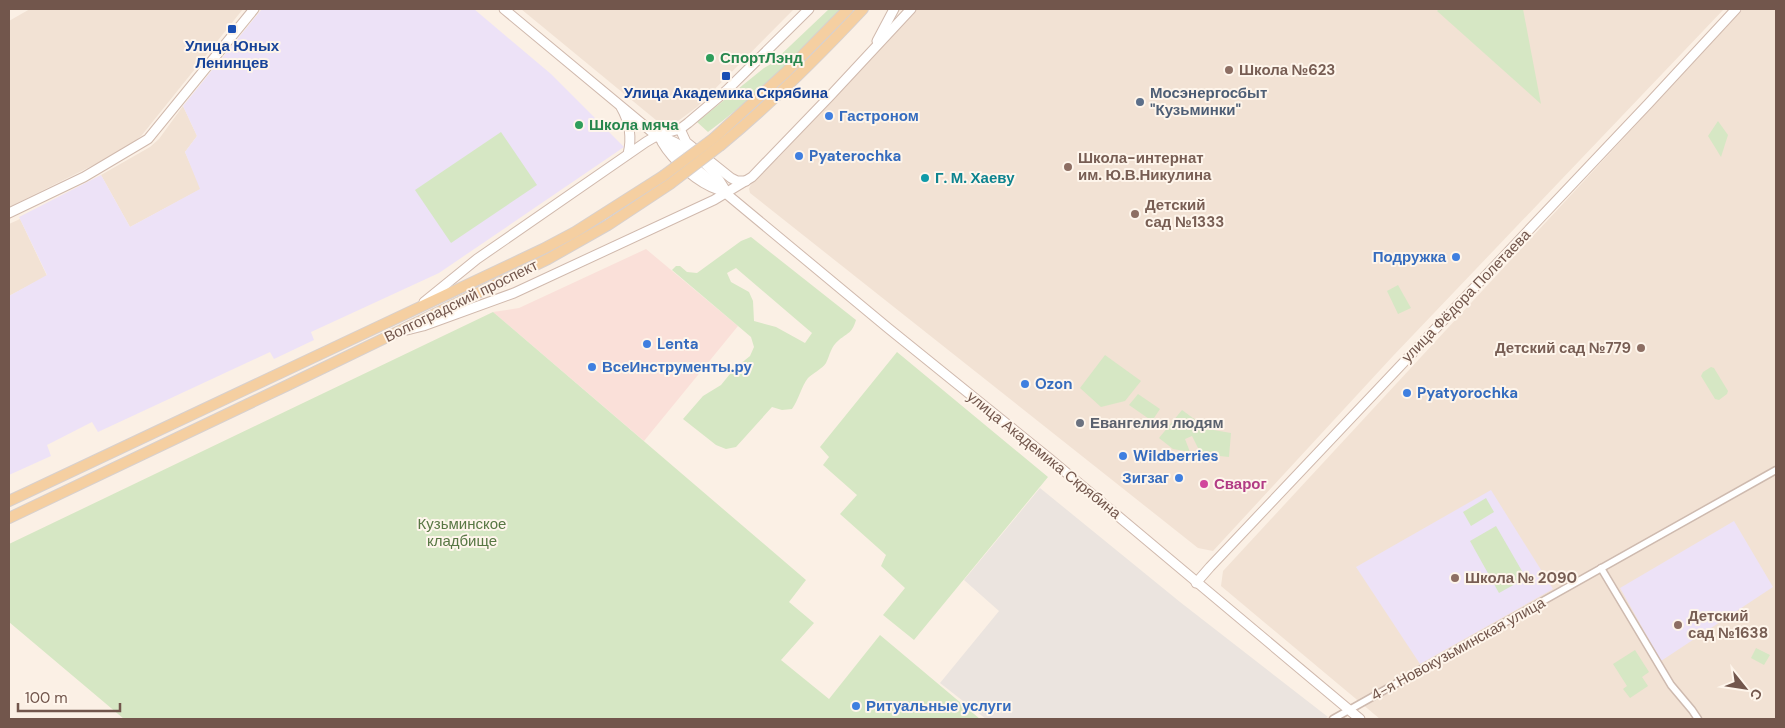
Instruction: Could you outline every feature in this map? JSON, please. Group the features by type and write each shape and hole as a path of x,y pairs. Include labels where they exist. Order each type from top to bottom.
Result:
{"main road":[{"path":"9,213 84,177 148,139 254,9"},
{"name":"улица Академика Скрябина","path":"504,9 658,135 680,144 717,175 726,193"},
{"path":"419,306 477,259 628,154 658,135 680,129 726,90 809,9"},
{"name":"Волгоградский проспект","path":"718,141 848,9"},
{"name":"Волгоградский проспект","path":"9,518 288,385 576,244 768,105 809,66 863,9"},
{"path":"871,52 894,9"},
{"path":"394,333 423,326 514,293 634,238 726,193 746,181 776,152 911,9"},
{"name":"улица Фёдора Полетаева","path":"1196,584 1649,104 1736,9"},
{"path":"618,103 629,127 628,154"},
{"path":"680,129 686,142 731,178 737,181 746,181"},
{"name":"улица Академика Скрябина","path":"658,135 669,154 706,186 726,193 1119,517 1196,584 1360,719"},
{"name":"Волгоградский проспект","path":"9,501 551,245 666,180"}],"street":[{"name":"4-я Новокузьминская улица","path":"1333,719 1776,470"},
{"path":"1601,568 1671,685 1698,719"}],"shaded area":[{"path":"30,9 243,9 142,135 126,149 9,207 9,21"},
{"path":"262,9 474,9 551,74 624,147 439,273 311,332 314,340 274,359 270,352 98,432 92,422 47,445 51,456 9,475 9,296 47,275 19,217 101,175 130,227 200,189 185,152 197,136 183,106"},
{"path":"521,9 794,9 697,107 678,121 662,125"},
{"path":"913,9 1724,9 1393,356 1213,551 1198,548 750,193 751,184 773,159 778,158 804,130 805,125"},
{"path":"1743,9 1776,9 1776,719 1380,719 1221,586 1223,571"},
{"path":"183,106 197,136 185,152 201,189 130,227 101,175 150,147 159,139"},
{"path":"20,219 47,276 9,296 9,224"},
{"path":"646,249 738,326 644,441 493,312 519,308"},
{"path":"1040,488 1180,602 1328,717 1324,719 986,719 940,683 999,611 964,580"},
{"name":"Школа № 2090","path":"1491,490 1553,589 1420,664 1356,567"},
{"name":"Детский сад №1638","path":"1734,521 1773,587 1661,661 1620,588"}],"green space":[{"path":"829,9 843,9 744,103 708,132 697,122 771,64"},
{"path":"1439,9 1523,9 1541,104 1437,11"},
{"path":"1718,121 1728,135 1721,157 1708,136"},
{"path":"501,132 537,185 451,243 415,190"},
{"path":"751,237 856,320 852,330 834,345 826,363 808,378 792,409 782,410 772,407 736,447 726,449 716,445 683,419 703,396 721,385 734,369 750,356 754,347 751,337 672,270 676,266 680,266 687,272 697,273 741,241","holes":["736,268 812,333 805,343 776,327 754,321 753,301 749,292 731,282 727,273"]},
{"path":"1398,285 1411,308 1398,314 1387,291"},
{"name":"Кузьминское кладбище","path":"493,312 806,580 789,602 814,623 781,660 829,699 880,635 980,719 124,719 9,622 9,544"},
{"path":"897,352 1048,477 914,640 883,615 905,588 881,566 886,555 840,514 857,495 823,465 829,457 820,447"},
{"path":"1105,355 1141,381 1125,401 1101,407 1080,388"},
{"path":"1711,367 1714,368 1728,391 1719,400 1715,399 1701,376 1703,372"},
{"path":"1138,394 1160,409 1152,421 1129,405"},
{"path":"1182,410 1208,429 1231,433 1229,457 1201,454 1192,436 1185,439 1190,452 1173,449 1159,438"},
{"path":"1486,498 1494,512 1471,526 1463,512"},
{"path":"1496,526 1526,578 1499,593 1470,541"},
{"path":"1756,648 1770,655 1764,665 1751,658"},
{"path":"1635,650 1649,672 1642,677 1648,686 1630,698 1623,689 1627,686 1613,664"}],"place":[{"name":"Улица Юных Ленинцев","path":"232,29"},
{"name":"СпортЛэнд","path":"710,58"},
{"name":"Школа №623","path":"1229,70"},
{"name":"Улица Академика Скрябина","path":"726,76"},
{"name":"Мосэнергосбыт \"Кузьминки\"","path":"1140,102"},
{"name":"Гастроном","path":"829,116"},
{"name":"Школа мяча","path":"579,125"},
{"name":"Pyaterochka","path":"799,156"},
{"name":"Школа-интернат им. Ю.В.Никулина","path":"1068,167"},
{"name":"Г. М. Хаеву","path":"925,178"},
{"name":"Детский сад №1333","path":"1135,214"},
{"name":"Подружка","path":"1456,257"},
{"name":"Lenta","path":"647,344"},
{"name":"Детский сад №779","path":"1641,348"},
{"name":"ВсеИнструменты.ру","path":"592,367"},
{"name":"Ozon","path":"1025,384"},
{"name":"Pyatyorochka","path":"1407,393"},
{"name":"Евангелия людям","path":"1080,423"},
{"name":"Wildberries","path":"1123,456"},
{"name":"Зигзаг","path":"1179,478"},
{"name":"Сварог","path":"1204,484"},
{"name":"Школа № 2090","path":"1455,578"},
{"name":"Детский сад №1638","path":"1678,625"},
{"name":"Ритуальные услуги","path":"856,706"}]}
